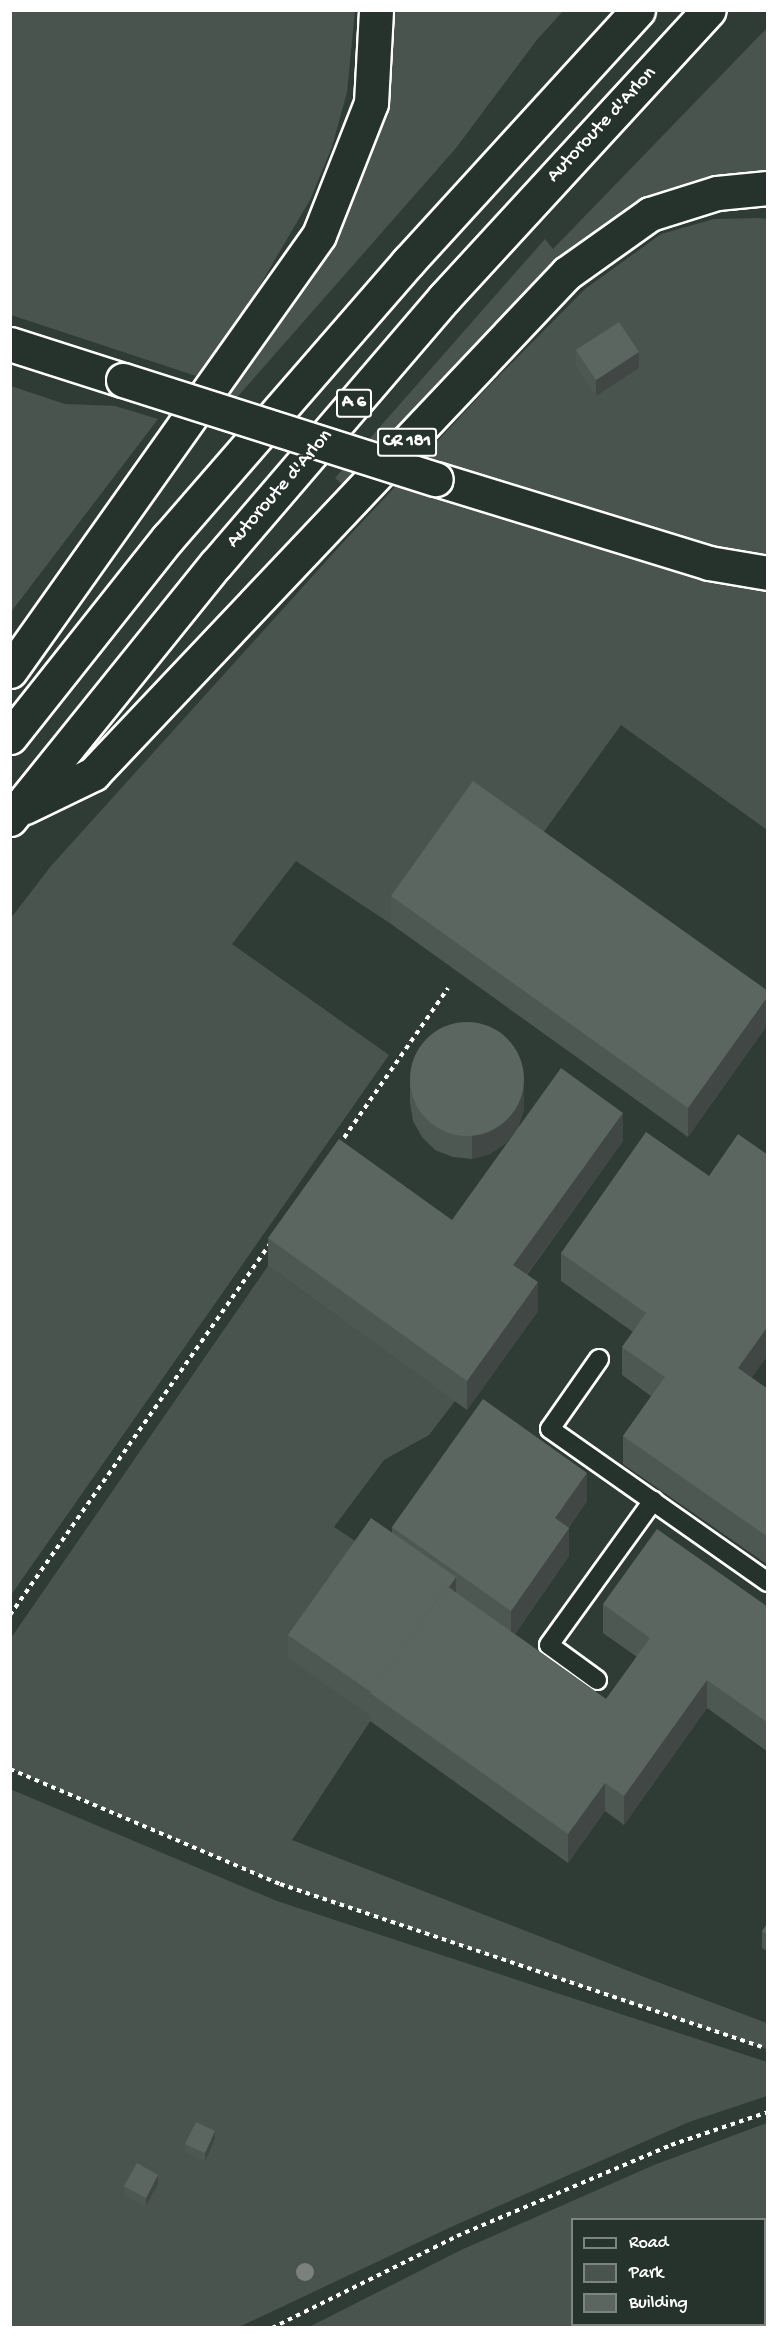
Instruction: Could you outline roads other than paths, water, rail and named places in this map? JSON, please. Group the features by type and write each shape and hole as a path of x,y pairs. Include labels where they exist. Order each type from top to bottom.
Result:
{"main road":[{"path":"10,671 320,235 371,103 376,10"},
{"name":"A 6","path":"10,737 168,538 408,262 638,10"},
{"name":"Autoroute d'Arlon","path":"13,815 216,564 444,298 709,10"},
{"name":"CR 181","path":"13,815 93,774 567,273 650,214 717,192 768,188"},
{"name":"CR 181","path":"10,344 709,563 768,573"}],"lane":[{"path":"599,1359 550,1429 768,1582"},
{"path":"597,1680 549,1645 652,1501"}]}
